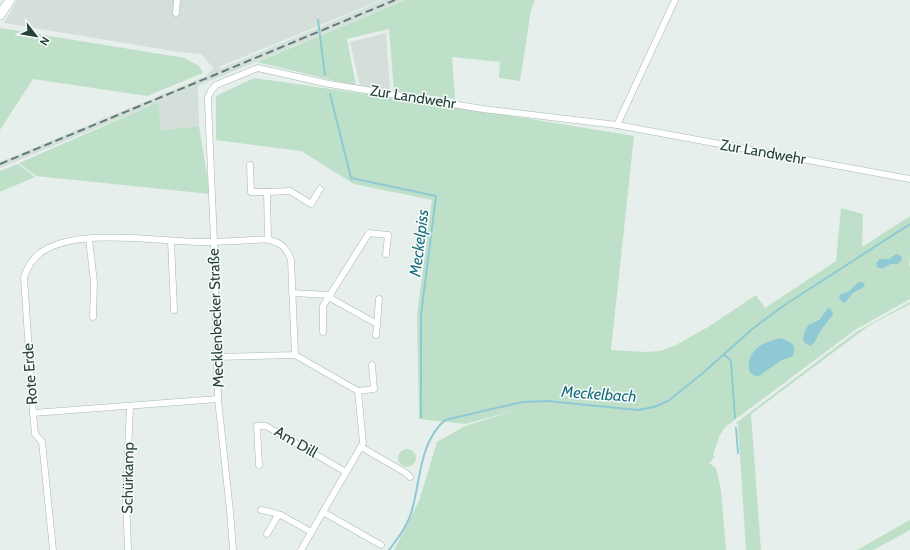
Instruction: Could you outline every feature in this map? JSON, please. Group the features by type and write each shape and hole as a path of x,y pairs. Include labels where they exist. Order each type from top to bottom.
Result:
{"main road":[{"path":"0,15 10,0"}],"street":[{"path":"176,13 177,0"},
{"path":"617,125 675,0"},
{"name":"Zur Landwehr","path":"214,88 220,83 258,68 329,84 483,109 617,125 910,179"},
{"name":"Mecklenbecker Straße","path":"214,88 208,97 208,102 214,241 218,399 233,550"},
{"path":"250,165 251,192 290,191 311,204 320,189"},
{"path":"267,192 268,239"},
{"path":"324,332 323,306 369,232 388,235 386,254"},
{"name":"Rote Erde","path":"53,550 42,442 35,434 33,413 24,277 28,266 39,254 52,246 72,240 112,237 171,241 214,241"},
{"path":"89,238 94,282 93,317"},
{"path":"214,241 268,239 280,243 287,250 291,260 295,355"},
{"path":"171,241 174,310"},
{"path":"292,293 330,295"},
{"path":"330,295 332,299 377,324"},
{"path":"376,335 379,299"},
{"path":"217,357 295,355 358,391 374,389 372,365"},
{"path":"301,550 363,443 358,391"},
{"path":"33,413 218,399"},
{"name":"Schürkamp","path":"128,550 126,499 130,406"},
{"name":"Am Dill","path":"259,465 257,426 266,426 346,472"},
{"path":"361,447 406,473 410,477"},
{"path":"261,510 280,515 311,532"},
{"path":"323,512 380,545"},
{"path":"267,534 277,517 280,515"}],"shaded area":[{"path":"17,0 381,0 219,67 220,69 384,0 404,0 198,86 199,126 159,130 159,102 0,168 0,162 206,76 214,69 201,54 179,52 4,23"},
{"path":"386,33 390,90 360,86 350,42"}],"green space":[{"path":"405,0 535,0 531,10 520,81 499,78 500,62 452,57 455,99 394,91 389,29 347,39 356,86 257,62"},
{"path":"0,28 185,58 199,66 203,73 147,96 33,79 0,130"},
{"path":"254,78 477,110 634,136 611,350 647,352 660,351 674,346 708,327 756,295 765,308 836,261 841,208 863,214 862,247 910,216 910,299 855,330 725,427 719,437 713,455 715,457 709,463 716,468 721,490 726,550 394,550 419,501 437,442 465,426 513,411 465,424 419,419 417,315 432,200 354,184 301,151 216,140 216,96","holes":["880,259 889,259 897,264 891,264 882,269","857,283 864,287 853,293 846,302 841,294 849,291","832,316 821,330 815,342 804,333 809,325 819,319","780,338 788,340 792,357 782,360 759,376 757,347"]},
{"path":"159,102 160,130 199,126 210,194 36,176 19,163"},
{"path":"18,164 35,177 0,192 0,171"},
{"path":"910,302 910,304 870,325 751,414 761,550 746,550 738,424 736,423 856,332"},
{"path":"403,449 411,449 416,454 414,465 411,467 403,467 398,462 398,454"},
{"path":"910,520 910,530 873,550 857,550"}],"water":[{"path":"896,254 901,256 902,260 897,264 891,264 882,269 877,267 876,263 880,259 889,259"},
{"path":"862,282 865,285 864,287 853,293 846,302 844,303 840,300 839,298 841,294 849,291 857,283"},
{"path":"828,308 831,309 833,313 832,316 821,330 815,342 811,346 806,344 803,340 804,333 808,325 820,319"},
{"path":"780,338 787,340 794,347 792,357 782,360 759,376 751,373 749,369 749,360 754,351 768,342"}],"waterway":[{"name":"Meckelpiss","path":"318,20 325,75"},
{"name":"Meckelpiss","path":"330,94 351,178 436,196 421,315 421,417"},
{"name":"Meckelbach","path":"389,550 410,516 422,462 430,439 436,429 445,420 522,402 547,401 638,410 654,407 668,401 703,373 751,330 783,306 910,224"},
{"path":"724,355 730,359 731,362 735,418"},
{"path":"736,428 738,453"}],"railway":[{"path":"0,164 395,0"}]}
